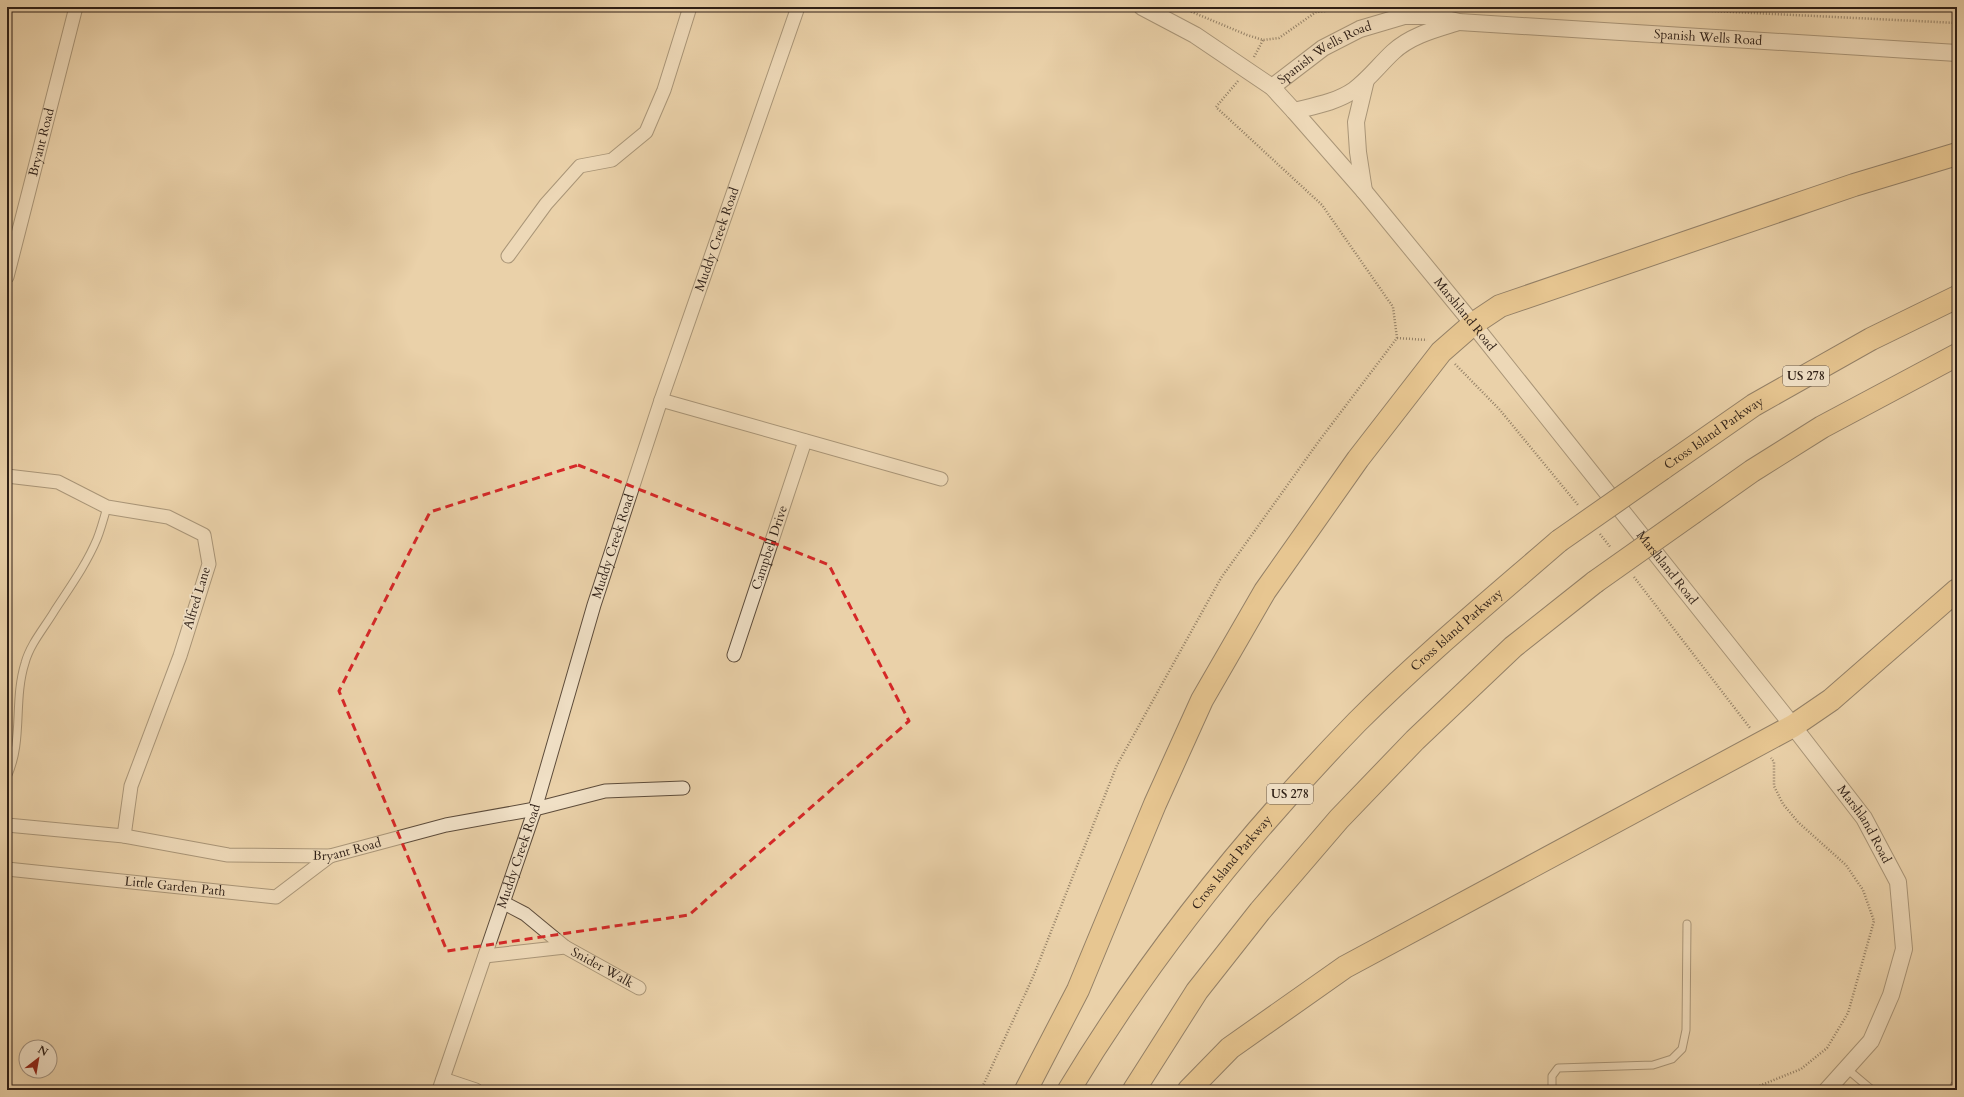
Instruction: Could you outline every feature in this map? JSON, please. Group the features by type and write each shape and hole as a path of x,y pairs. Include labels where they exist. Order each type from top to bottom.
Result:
{"highway":[{"path":"1026,1090 1078,990 1155,804 1202,700 1265,591 1358,459 1441,352 1473,324 1500,306 1854,185 1957,154"},
{"name":"Cross Island Parkway","path":"1069,1090 1095,1048 1182,923 1286,799 1358,722 1437,647 1559,541 1754,405 1871,338 1957,297"},
{"path":"1134,1090 1197,991 1260,910 1339,819 1414,740 1513,647 1595,582 1752,471 1822,427 1957,355"},
{"path":"1189,1090 1230,1048 1345,967 1793,726 1831,700 1957,590"}],"street":[{"name":"Bryant Road","path":"7,277 76,7"},
{"path":"508,256 546,204 580,166 612,160 646,132 664,90 690,7"},
{"name":"Muddy Creek Road","path":"441,1084 535,809 594,605 661,400 798,7"},
{"name":"Spanish Wells Road","path":"1142,7 1195,35 1272,87 1323,48 1360,29 1404,16 1434,16 1459,22 1957,53"},
{"name":"Spanish Wells Road","path":"1294,111 1335,100 1353,91 1366,80 1394,51 1408,41 1423,34 1459,22"},
{"name":"Spanish Wells Road","path":"1364,191 1358,152 1356,122 1360,96 1366,80"},
{"name":"Marshland Road","path":"1272,87 1364,191 1473,324 1793,726 1864,818 1898,882 1904,949 1891,995 1871,1041 1827,1090"},
{"path":"661,400 941,479"},
{"name":"Campbell Drive","path":"734,655 805,441"},
{"name":"Alfred Lane","path":"7,476 58,482 107,507 168,517 204,535 209,564 180,656 131,786 124,836"},
{"name":"Bryant Road","path":"7,826 124,836 228,855 330,856 446,825 535,809 605,791 683,788"},
{"name":"Little Garden Path","path":"7,869 276,897 330,856"},
{"name":"Snider Walk","path":"504,903 525,914 565,947 639,988"},
{"name":"Snider Walk","path":"485,956 565,947"},
{"path":"441,1084 476,1090"}],"lane":[{"path":"7,777 14,763 18,735 19,693 25,662 36,641 87,561 98,538 107,507"},
{"path":"1552,1090 1552,1076 1558,1068 1653,1065 1672,1059 1682,1049 1686,1030 1687,924"},
{"path":"1847,1069 1872,1090"}],"path":[{"path":"1180,7 1247,35 1263,40 1279,38 1316,12 1365,7"},
{"path":"1631,7 1957,24"},
{"path":"981,1090 1033,977 1120,758 1221,578 1319,441 1397,338 1393,307 1322,205 1216,107 1247,70 1263,40"},
{"path":"1397,338 1425,338 1441,352 1500,410 1582,510"},
{"path":"1596,529 1615,553"},
{"path":"1630,572 1761,743 1774,762 1774,786 1783,804 1798,822 1846,865 1863,890 1874,921 1848,1014 1827,1048 1801,1069 1760,1086 1733,1090"}],"highlighted area":[{"path":"578,465 829,565 909,721 689,915 447,951 339,691 430,512"}]}
